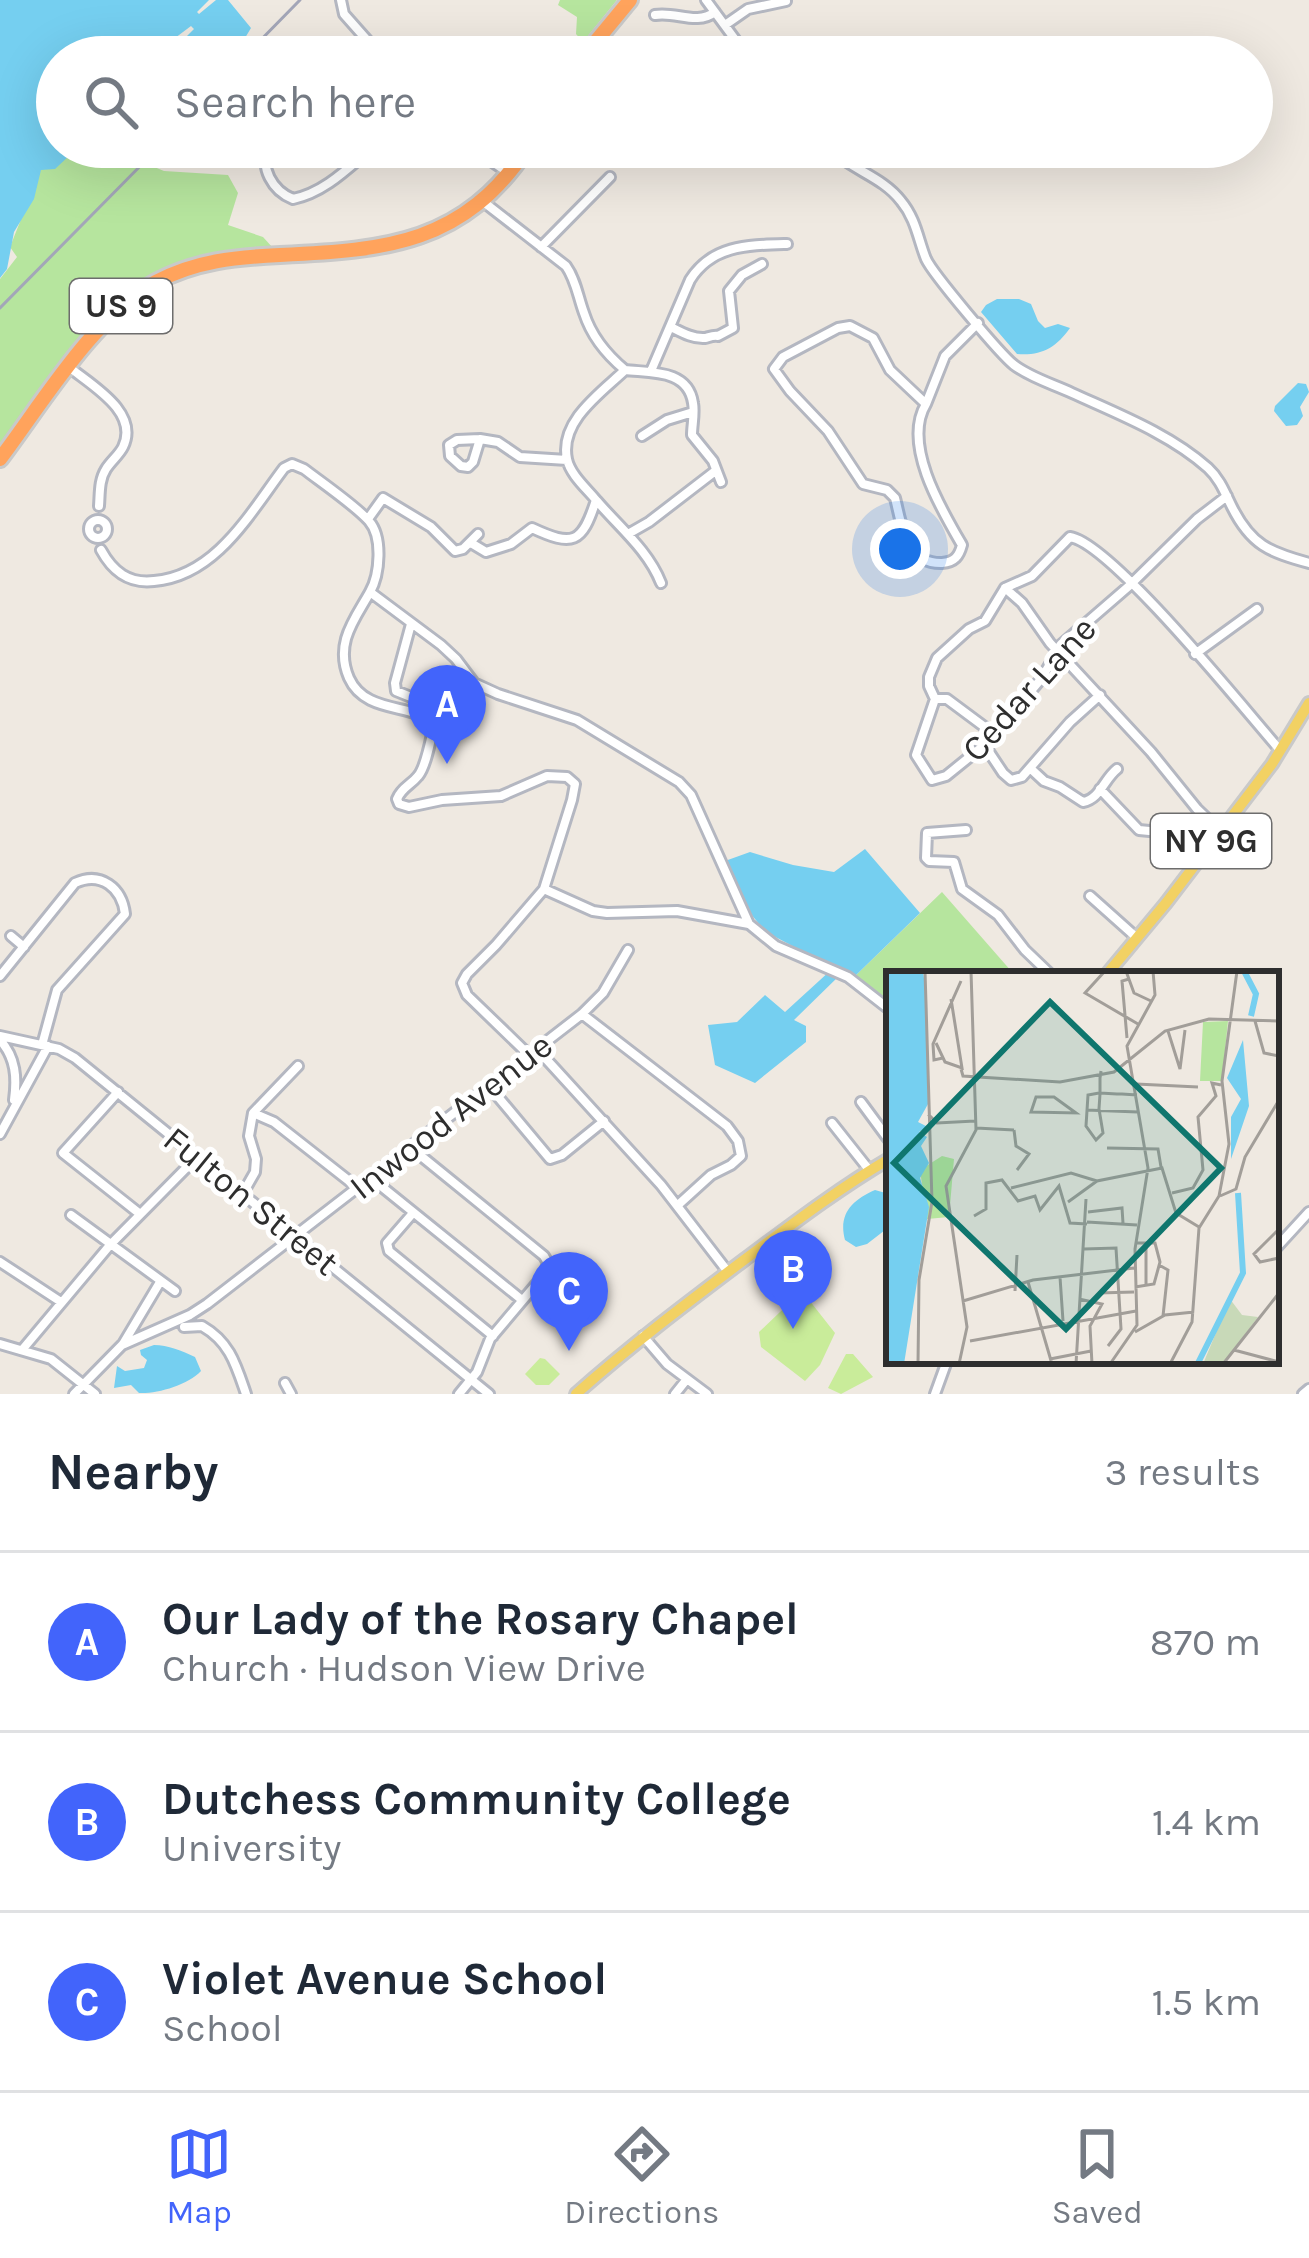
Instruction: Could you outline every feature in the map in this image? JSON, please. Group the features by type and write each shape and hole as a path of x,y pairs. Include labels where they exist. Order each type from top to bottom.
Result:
{"highway":[{"path":"600,36 630,0"},
{"name":"US 9","path":"0,459 97,330 116,310 167,276 226,258 366,250 400,243 439,228 482,200 513,168"}],"main road":[{"name":"NY 9G","path":"1110,971 1198,860 1309,703"},
{"path":"577,1394 643,1336 886,1161"}],"street":[{"path":"341,0 344,14 363,36"},
{"path":"706,0 733,36"},
{"path":"725,25 751,8 786,2"},
{"path":"655,15 700,19 715,12"},
{"path":"266,168 279,190 292,199 324,186 343,168"},
{"path":"502,168 509,173"},
{"path":"854,168 897,195 915,223 929,265 1016,366 1176,446 1212,471 1245,530 1262,547 1304,562 1309,547"},
{"path":"541,247 610,177"},
{"path":"482,200 570,271 591,328 625,370 672,375 683,383 692,396 695,442 713,461 721,482"},
{"path":"651,371 689,280 706,261 730,248 787,244"},
{"path":"671,327 705,338 733,328 730,291 742,275 762,264"},
{"path":"926,404 895,376 873,338 856,327 838,328 775,366 777,376 828,431 863,484 891,493 904,537 918,556 945,562 958,556 962,545 940,510 917,424 926,404 945,356 978,323"},
{"path":"69,368 111,401 126,424 125,442 103,475 99,523 106,531 98,536"},
{"path":"625,370 575,421 567,460 655,568 661,583"},
{"path":"642,436 667,420 693,412"},
{"path":"480,439 468,466 450,456 454,441 480,439 498,442 520,458 567,460"},
{"path":"99,523 89,529 98,536 111,566 128,579 157,581 185,574 223,546 284,468 294,464 368,519 376,532 376,573 346,639 350,680 368,698 425,716 434,725 423,769 400,791 399,804 497,796 547,776 570,778 575,784 544,889 467,974 462,986 466,995 604,1121 678,1205 728,1272"},
{"path":"628,534 715,471"},
{"name":"Cedar Lane","path":"934,699 916,752 932,780 941,779 988,742 1041,679 1062,644 1227,496"},
{"path":"368,519 383,498 431,527 454,550 462,550 478,534"},
{"path":"471,543 486,552 512,544 532,529 567,540 585,528 596,500"},
{"path":"1100,695 1018,779 1006,778 987,749 990,731 947,699 934,699 928,686 937,658 985,621 1005,588 1032,576 1070,537 1081,539 1132,583 1280,749"},
{"path":"1005,588 1220,830"},
{"path":"370,592 456,659 474,683 578,721 679,782 691,795 749,924 776,946 848,977 886,1007"},
{"path":"1195,654 1257,609"},
{"path":"411,624 394,682 396,691 444,701 467,676"},
{"path":"1030,768 1079,800 1090,800 1117,769"},
{"path":"1100,789 1138,830 1170,832 1198,860"},
{"path":"966,830 926,833 926,858 954,862 962,890 998,914 1047,971"},
{"path":"0,1134 45,1046 57,990 125,914 123,901 101,879 75,883 1,973"},
{"path":"544,889 593,911 677,910 749,924"},
{"path":"1090,896 1137,938"},
{"path":"10,936 24,947"},
{"name":"Inwood Avenue","path":"122,1345 195,1311 582,1014 603,993 628,950"},
{"path":"582,1014 703,1106 738,1141 740,1158 711,1174 678,1205"},
{"path":"0,1038 16,1074 10,1116"},
{"name":"Fulton Street","path":"0,1038 45,1046 76,1058 489,1394"},
{"path":"244,1193 255,1172 249,1136 253,1113 298,1066"},
{"path":"489,1086 550,1159 562,1155 604,1121"},
{"path":"118,1092 63,1152 140,1214"},
{"path":"861,1102 886,1136"},
{"path":"253,1113 274,1122 358,1188"},
{"path":"832,1123 870,1171"},
{"path":"410,1147 547,1259 544,1275 493,1336 472,1380 459,1394"},
{"path":"22,1350 110,1245 197,1156"},
{"path":"371,1178 522,1300"},
{"path":"1279,1246 1309,1212"},
{"path":"413,1213 387,1243 389,1251 493,1336"},
{"path":"70,1216 175,1291"},
{"path":"0,1262 61,1302"},
{"path":"74,1394 122,1345 160,1282"},
{"path":"195,1311 196,1325"},
{"path":"184,1327 208,1329 228,1348 246,1394"},
{"path":"643,1336 660,1358 707,1394"},
{"path":"0,1344 51,1359 95,1394"},
{"path":"935,1394 946,1364"},
{"path":"675,1394 687,1379"},
{"path":"285,1383 292,1394"}],"green space":[{"path":"560,0 617,0 588,36 578,36 577,17 558,5"},
{"path":"157,168 228,175 238,193 228,225 263,237 273,248 199,257 136,287 85,334 0,446 0,279 17,257 10,247 41,169"},
{"path":"942,892 1011,971 886,971 886,1002 853,978"},
{"path":"802,1291 835,1333 820,1365 805,1381 761,1347 759,1332"},
{"path":"846,1354 853,1354 873,1377 841,1394 828,1388"},
{"path":"540,1358 560,1374 549,1385 536,1385 525,1374"}],"water":[{"path":"0,0 209,0 199,14 216,0 228,0 251,28 246,36 187,36 194,29 191,26 178,36 36,36 36,168 56,168 41,170 34,199 14,232 7,269 0,278"},
{"path":"997,299 1031,304 1045,328 1058,324 1070,328 1047,349 1017,354 981,312"},
{"path":"1298,383 1306,384 1309,392 1300,407 1303,416 1297,425 1286,426 1275,406"},
{"path":"865,849 920,913 853,978 766,932 750,913 725,861 750,852 834,872"},
{"path":"831,970 840,975 794,1020 806,1026 806,1042 755,1083 715,1065 708,1025 737,1022 765,995 785,1012"},
{"path":"875,1190 886,1193 886,1229 856,1247 845,1240 843,1231 845,1215"},
{"path":"154,1345 195,1357 201,1371 154,1392 139,1393 131,1385 114,1388 117,1366 125,1371 144,1368 147,1360 140,1350"}],"railway":[{"path":"265,36 300,0"},
{"path":"0,308 138,168"}],"place":[{"name":"Our Lady of the Rosary Chapel","path":"447,764"},
{"name":"Dutchess Community College","path":"793,1329"},
{"name":"Violet Avenue School","path":"569,1351"}]}
